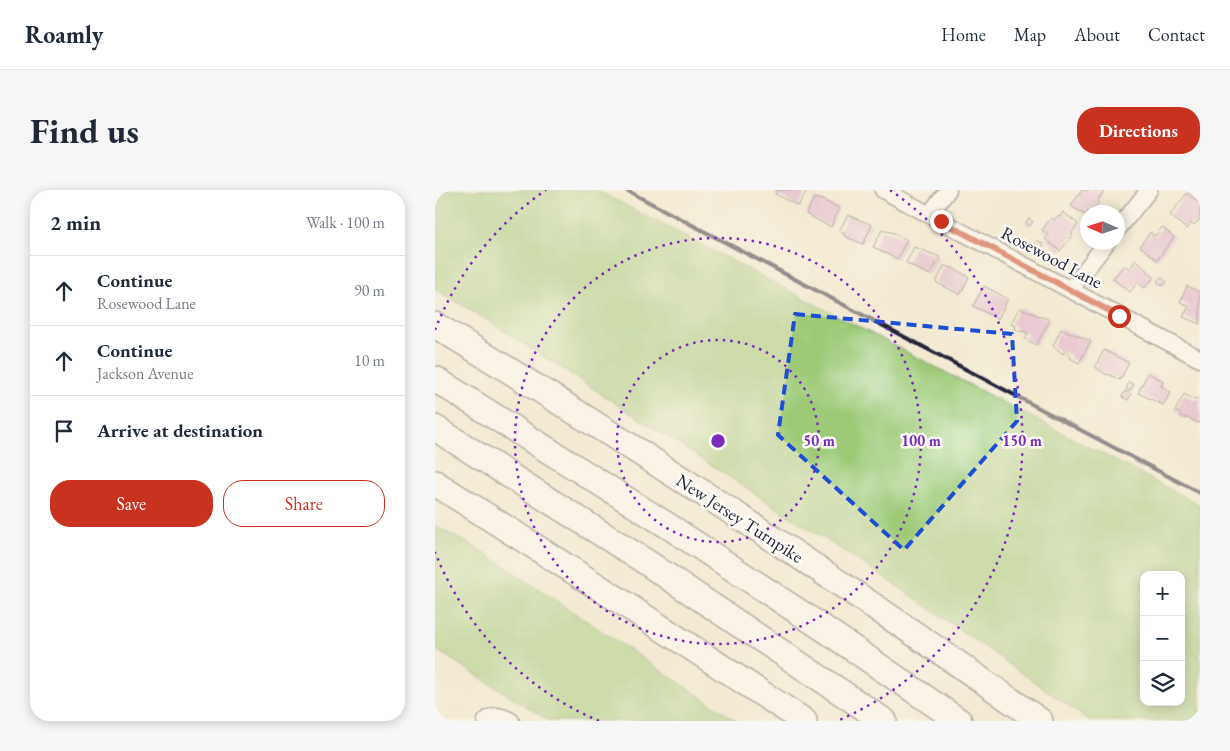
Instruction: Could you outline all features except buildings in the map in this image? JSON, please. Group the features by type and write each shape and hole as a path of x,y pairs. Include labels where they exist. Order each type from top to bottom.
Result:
{"highway":[{"name":"New Jersey Turnpike","path":"435,325 723,506 848,588 1040,721"},
{"path":"435,379 670,527 959,721"},
{"path":"435,428 643,560 884,721"},
{"path":"435,483 614,596 804,721"}],"street":[{"name":"Rosewood Lane","path":"883,190 1200,359"},
{"path":"929,215 948,190"},
{"path":"1125,220 1149,190"},
{"path":"1070,290 1101,250"},
{"path":"486,721 490,717 496,716 511,721"}],"highlighted area":[{"path":"795,314 1012,334 1017,421 904,550 778,435"}],"green space":[{"path":"435,190 596,190 1200,505 1200,721 1090,721 902,589 495,325 435,289"},
{"path":"435,526 480,550 737,721 550,721 435,649"}],"railway":[{"path":"626,190 1200,493"}],"route":[{"path":"941,221 1119,316"}]}
